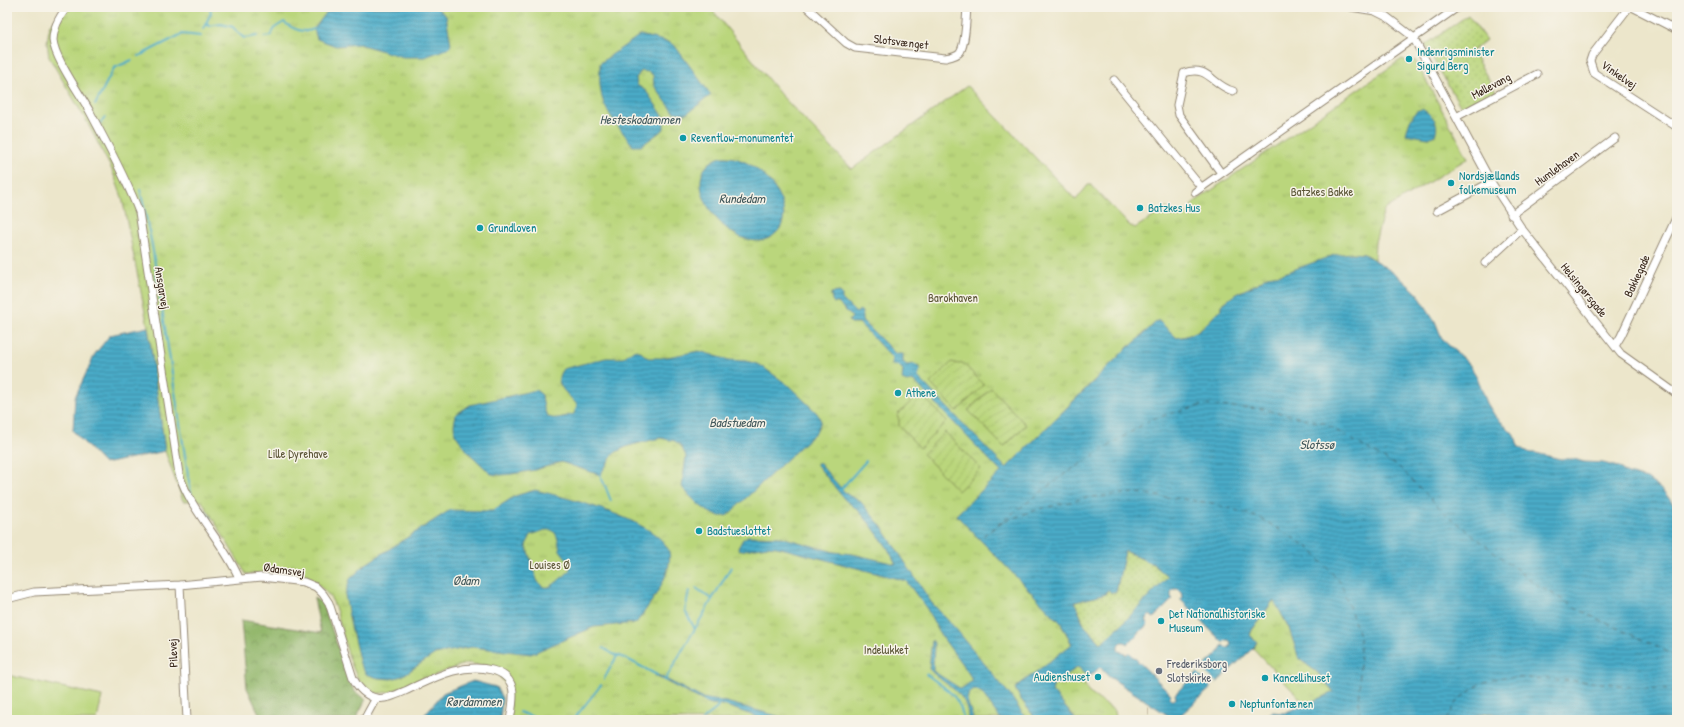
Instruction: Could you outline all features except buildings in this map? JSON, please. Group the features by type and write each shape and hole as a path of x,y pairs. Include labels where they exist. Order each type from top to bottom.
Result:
{"street":[{"name":"Ansgarvej","path":"67,7 56,25 53,40 56,52 89,109 128,184 139,212 179,474 189,498 234,565 240,578"},
{"name":"Slotsvænget","path":"807,7 846,43 855,48 945,58 955,55 959,52 962,46 967,7"},
{"path":"1351,7 1376,9 1413,37"},
{"path":"1114,80 1198,189 1413,37 1458,7"},
{"name":"Vinkelvej","path":"1629,7 1592,55 1591,67 1594,73 1677,127"},
{"path":"1632,7 1677,30"},
{"name":"Helsingørsgade","path":"1413,37 1491,182 1511,215 1615,346 1630,361 1677,394"},
{"path":"1221,173 1179,115 1177,105 1184,73 1193,70 1206,73 1224,89 1233,91"},
{"name":"Møllevang","path":"1456,117 1537,74"},
{"name":"Humlehaven","path":"1511,215 1615,138"},
{"path":"1437,211 1491,182"},
{"name":"Bakkegade","path":"1615,346 1677,216"},
{"path":"1485,263 1522,229"},
{"name":"Ødamsvej","path":"7,599 34,592 180,585 240,578 262,577 290,579 304,582 316,587 330,603 353,678 358,688 366,694 376,698"},
{"name":"Pilevej","path":"180,585 187,720"},
{"path":"364,720 376,698 392,696 451,671 483,668 503,673 510,681 513,692 510,720"}],"green space":[{"path":"71,7 710,7 780,94 852,169 967,86 1076,200 1088,185 1091,185 1129,225 1135,228 1167,208 1171,213 1178,217 1189,212 1193,203 1402,59 1410,63 1415,60 1468,158 1384,210 1375,242 1374,260 1364,254 1351,253 1282,274 1267,276 1257,284 1236,294 1221,305 1221,309 1202,328 1185,337 1177,338 1170,333 1144,332 1136,343 1129,346 1006,468 1061,623 1072,645 1015,688 1020,698 1036,719 508,720 509,695 504,682 494,672 474,664 467,663 389,692 376,693 367,689 359,680 353,668 337,612 331,598 325,591 315,582 293,574 246,574 202,501 183,501 165,451 148,327 122,197 112,170 86,120 49,57 47,42 50,24"},
{"path":"1468,15 1486,40 1472,51 1496,92 1462,109 1425,45"},
{"path":"952,362 958,364 963,363 984,385 957,411 930,383"},
{"path":"991,388 1026,425 1004,447 968,410"},
{"path":"920,393 947,421 920,448 899,426 897,415"},
{"path":"945,432 981,469 958,491 923,454"},
{"path":"1125,551 1153,564 1169,577 1101,643 1084,625 1075,602 1106,594 1105,592 1109,590 1116,592"},
{"path":"314,598 323,604 351,685 355,692 366,699 355,720 262,720 247,688 241,620 321,633"},
{"path":"1273,601 1275,601 1289,628 1301,660 1317,672 1334,692 1306,705 1253,648 1257,642 1250,635 1252,630"},
{"path":"1078,667 1089,677 1085,684 1088,692 1115,711 1116,718 1119,720 1076,720 1052,691 1054,683"},
{"path":"7,675 102,696 97,720 7,720"},
{"path":"1490,713 1522,720 1474,720 1476,715"}],"water":[{"path":"337,7 436,7 446,16 451,44 449,48 425,57 403,57 359,44 336,46 317,39 314,29 326,13"},
{"name":"Hesteskodammen","path":"640,35 668,42 675,46 711,95 686,114 674,112 654,86 653,75 649,72 641,71 636,78 637,85 646,91 664,117 664,129 641,146 633,146 609,113 602,99 600,89 600,63"},
{"path":"1422,109 1432,117 1436,123 1437,126 1435,135 1428,138 1406,134 1409,123 1416,111"},
{"name":"Rundedam","path":"721,157 736,159 751,165 775,188 784,216 780,229 769,238 754,241 738,236 723,225 711,211 703,195 701,180 707,166"},
{"name":"Slotssø","path":"1351,253 1364,254 1397,275 1417,293 1435,321 1442,339 1469,364 1477,377 1487,403 1495,416 1513,433 1518,446 1528,453 1536,453 1560,459 1574,459 1584,462 1603,463 1618,467 1628,474 1647,479 1665,493 1677,509 1677,720 1522,720 1490,713 1476,715 1474,720 1267,720 1270,718 1269,715 1272,712 1284,713 1334,692 1317,672 1299,659 1289,628 1275,602 1273,601 1252,630 1250,635 1257,642 1253,648 1175,720 1108,676 1100,667 1089,677 1078,667 1054,683 1052,691 1076,720 1033,720 1036,719 1020,698 1015,688 1072,644 1061,623 956,515 1001,472 914,381 907,382 902,380 903,370 898,365 892,365 892,358 859,323 851,323 849,321 852,317 838,303 834,303 831,293 840,292 842,299 856,313 860,310 862,312 862,320 896,354 903,354 903,362 907,365 914,364 918,366 920,370 918,377 1006,468 1129,346 1131,346 1158,320 1177,338 1185,337 1202,328 1221,309 1221,305 1236,294 1257,284 1267,276 1282,274 1334,255","holes":["1125,551 1153,564 1168,577 1122,624 1101,643 1084,625 1075,602 1106,594 1105,592 1109,590 1110,593 1116,592","1174,589 1178,589 1181,592 1182,597 1180,599 1223,643 1226,640 1229,640 1231,643 1229,648 1226,648 1223,645 1216,655 1175,694 1176,698 1171,700 1169,698 1171,694 1129,652 1126,655 1118,650 1118,645 1121,642 1128,644 1148,624 1145,620 1150,615 1154,618 1173,599 1171,597 1171,592"]},
{"path":"148,327 165,451 104,464 73,431 75,397 95,354 110,335"},
{"name":"Badstuedam","path":"638,350 648,358 662,358 699,351 729,360 747,361 760,365 788,385 817,413 821,421 816,432 728,515 722,516 709,512 702,507 690,497 682,487 686,456 681,446 675,441 660,438 628,446 614,453 600,475 561,462 535,470 501,475 491,474 468,452 455,434 454,425 456,414 470,405 536,390 542,395 545,410 547,415 550,417 559,418 574,414 577,405 560,384 560,374 563,369 606,358 623,358 632,351"},
{"path":"817,463 819,463 848,495 860,501 882,527 931,602 956,629 1010,695 1027,720 1001,720 982,693 975,689 969,692 967,700 973,718 972,720 968,720 967,710 960,696 929,669 932,640 934,643 933,671 961,689 972,681 969,674 940,634 927,609 906,581 777,547 767,546 739,551 738,548 743,539 748,536 781,537 834,552 852,554 896,564 887,547 870,524 858,510 845,500 817,465"},
{"name":"Ødam","path":"535,490 567,498 610,512 631,521 649,530 662,541 669,552 670,560 668,570 659,589 636,623 594,627 531,654 472,647 435,654 402,676 391,679 378,678 366,674 360,664 345,595 350,579 366,564 450,510 492,511 515,496","holes":["545,530 552,530 557,537 560,550 570,568 569,571 556,583 545,587 542,586 537,580 526,545 531,535"]},
{"path":"656,674 702,698 726,702 792,720 766,720 723,705 709,704 655,676"},
{"name":"Rørdammen","path":"473,681 496,687 502,698 500,720 420,720 443,693"}],"pier":[{"path":"1201,668 1217,683 1212,688 1197,672"}],"waterway":[{"path":"203,29 211,13 210,7"},
{"path":"264,37 270,36 276,27 284,22 291,27 302,31 314,29"},
{"path":"206,23 209,26 221,24 233,27 244,38 257,36"},
{"path":"139,56 182,34 201,36"},
{"path":"95,105 114,68 132,60"},
{"path":"100,123 106,117"},
{"path":"140,189 152,245 191,494"},
{"path":"840,490 866,461"},
{"path":"600,475 611,501"},
{"path":"195,501 210,518"},
{"path":"665,680 731,567"},
{"path":"696,588 712,599"},
{"path":"689,591 685,611 695,629"},
{"path":"603,648 657,675"},
{"path":"604,679 617,656"},
{"path":"926,674 945,688 955,698 962,712 963,720"},
{"path":"573,720 601,685"},
{"path":"702,720 716,709 719,703"},
{"path":"519,712 542,720"}],"ferry route":[{"path":"983,536 1062,476 1151,419 1202,405 1263,409 1324,423 1400,468 1446,514 1537,585 1587,614 1677,656"},
{"path":"991,530 1007,520 1039,509 1090,497 1136,493 1212,503 1260,518 1308,547 1341,583 1360,638 1359,720"},
{"path":"1446,720 1460,698 1481,683 1503,677 1581,681 1677,691"}],"place":[{"name":"Indenrigsminister Sigurd Berg","path":"1409,59"},
{"name":"Reventlow-monumentet","path":"683,138"},
{"name":"Nordsjællands folkemuseum","path":"1451,183"},
{"name":"Batzkes Hus","path":"1140,208"},
{"name":"Grundloven","path":"480,228"},
{"name":"Athene","path":"898,393"},
{"name":"Badstueslottet","path":"699,531"},
{"name":"Det Nationalhistoriske Museum","path":"1161,621"},
{"name":"Frederiksborg Slotskirke","path":"1159,671"},
{"name":"Audienshuset","path":"1098,677"},
{"name":"Kancellihuset","path":"1265,678"},
{"name":"Neptunfontænen","path":"1232,704"}],"park label":[{"name":"Batzkes Bakke","path":"1322,192"},
{"name":"Barokhaven","path":"953,298"},
{"name":"Lille Dyrehave","path":"298,454"},
{"name":"Louises Ø","path":"550,565"},
{"name":"Indelukket","path":"886,650"}]}
